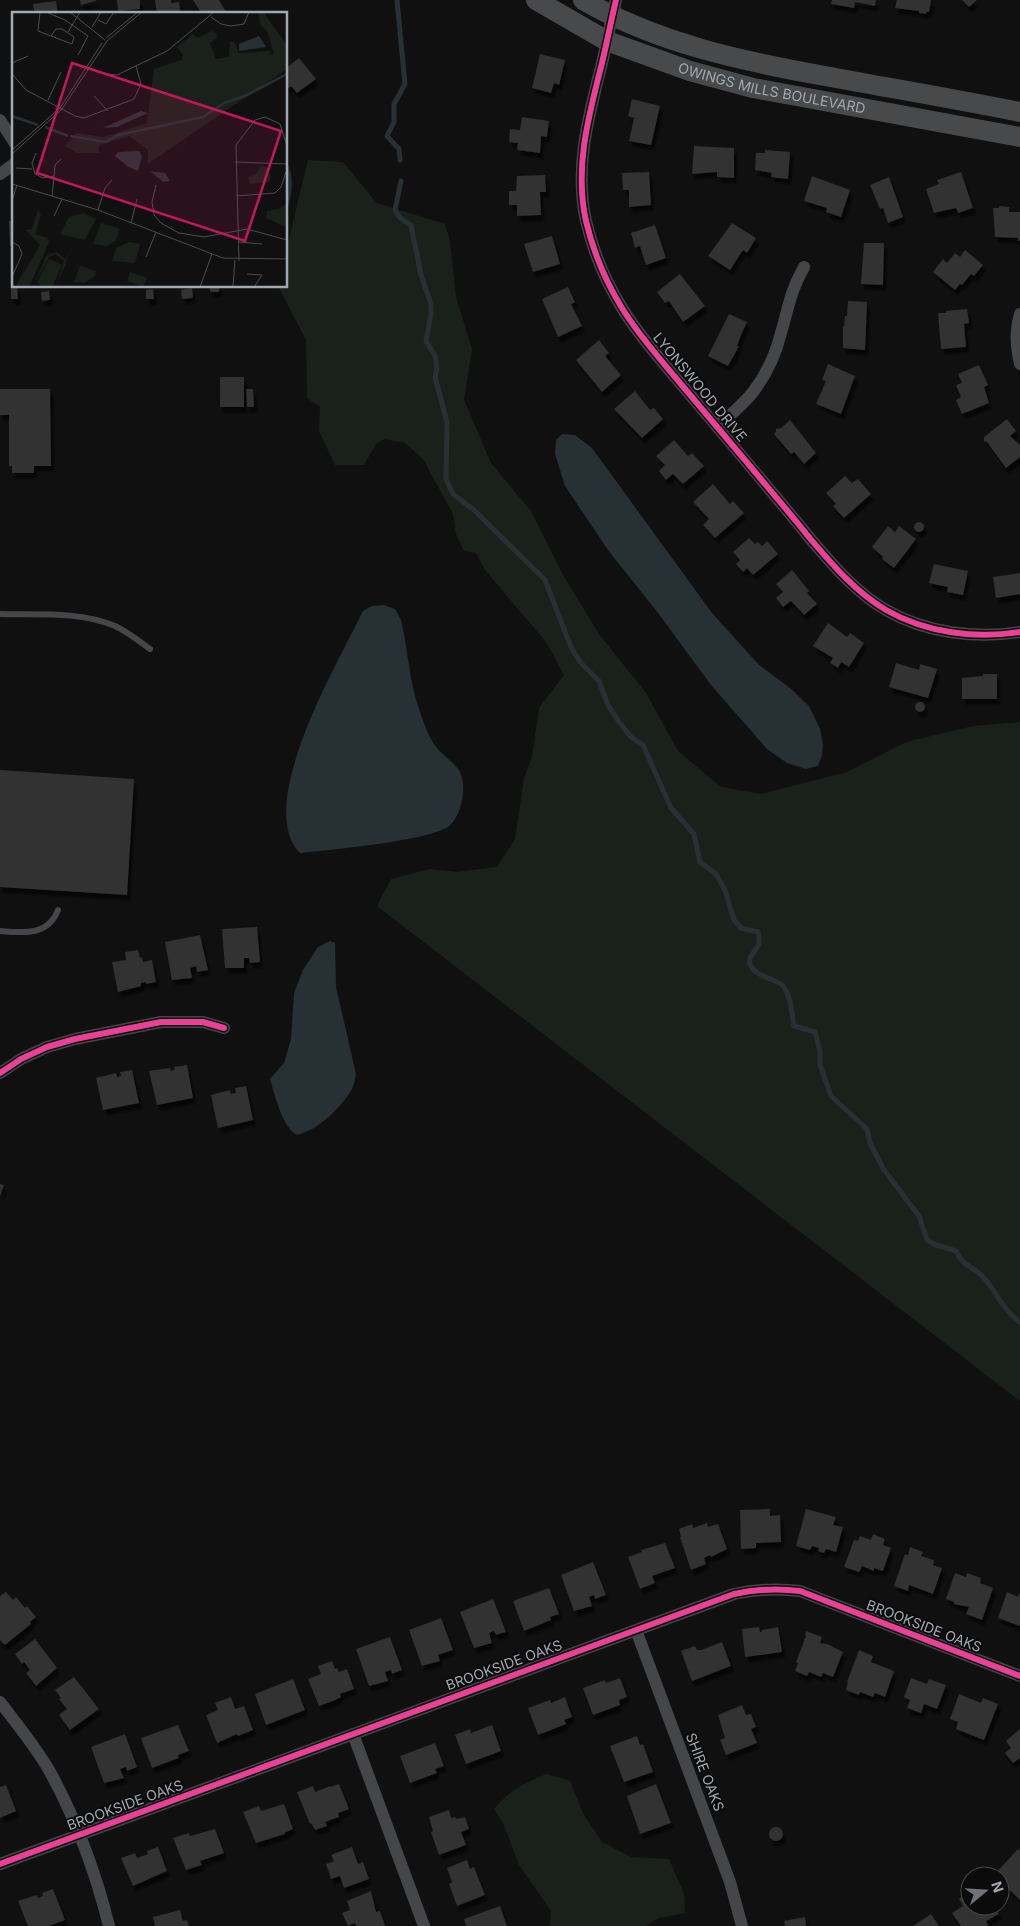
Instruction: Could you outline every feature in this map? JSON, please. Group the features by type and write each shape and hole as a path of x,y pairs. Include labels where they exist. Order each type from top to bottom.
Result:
{"main road":[{"name":"OWINGS MILLS BOULEVARD","path":"536,0 607,41 690,71 753,88 1020,137"},
{"name":"OWINGS MILLS BOULEVARD","path":"583,0 614,8 695,48 761,65 1020,112"}],"street":[{"name":"LYONSWOOD DRIVE","path":"614,8 587,121 581,163 581,186 586,220 600,263 621,306 637,331 838,571 862,592 886,610 912,622 940,630 969,635 1020,632"},
{"path":"0,120 12,139"},
{"path":"0,174 12,165"},
{"path":"717,427 754,392 764,375 781,333 793,286 804,267"},
{"path":"1020,314 1016,328 1016,346 1020,364"},
{"path":"0,1073 21,1059 47,1047 75,1039 160,1022 203,1022 224,1028"},
{"name":"BROOKSIDE OAKS","path":"0,1864 734,1594 756,1589 800,1591 1020,1676"},
{"name":"SHIRE OAKS","path":"636,1630 730,1882 742,1926"},
{"path":"0,1702 29,1740 61,1793 96,1880 109,1926"},
{"path":"352,1734 424,1926"}],"lane":[{"path":"0,614 65,615 96,620 114,626 133,636 150,649"},
{"path":"0,932 33,933 54,920 58,910"}],"shaded area":[{"path":"308,160 343,162 377,203 445,224 450,241 456,297 472,349 464,400 491,463 531,511 563,575 599,634 646,693 678,751 721,787 761,794 847,772 906,742 973,726 1020,722 1020,1401 377,906 391,879 430,869 457,872 497,867 515,839 524,778 532,757 539,708 564,675 546,642 485,570 476,553 464,551 456,534 453,514 423,459 405,443 384,439 376,444 364,465 335,465 319,431 320,407 307,398 306,340 279,288 288,288 288,243"},
{"path":"288,166 292,181 288,207"},
{"path":"562,434 575,435 592,448 712,613 759,665 790,688 809,706 820,729 823,744 818,766 806,769 787,763 767,749 711,685 658,613 608,550 565,486 555,454 556,440"},
{"path":"384,605 395,609 401,620 413,687 429,734 436,747 460,772 463,793 460,808 449,826 422,836 378,844 300,853 288,831 287,802 293,769 305,733 336,663 363,611 372,606"},
{"path":"330,941 335,943 336,987 356,1074 352,1089 342,1104 321,1123 297,1135 283,1118 270,1079 284,1063 291,1039 294,993 303,970 318,947"},
{"path":"546,1774 570,1781 583,1813 602,1842 631,1857 669,1859 684,1894 685,1913 659,1918 645,1926 550,1926 551,1911 519,1865 504,1825 494,1809 517,1788"}],"building":[{"path":"80,0 96,0 96,1 81,5"},
{"path":"117,0 140,0 140,9 118,11"},
{"path":"155,0 171,0 171,3 179,2 181,12 157,12"},
{"path":"193,0 219,0 226,12 201,12"},
{"path":"832,0 876,0 875,6 855,2 854,8 831,4"},
{"path":"897,0 931,0 929,12 926,12 926,14 919,13 919,11 895,8"},
{"path":"962,0 977,0 969,7"},
{"path":"56,1 58,12 31,12 34,11 33,4"},
{"path":"540,54 565,60 559,85 554,83 551,93 532,88"},
{"path":"299,58 316,79 297,93 291,86 288,87 288,66"},
{"path":"632,99 660,106 651,145 629,141 634,118 628,116"},
{"path":"522,117 549,121 547,137 541,136 540,153 517,150 518,143 509,142 510,129 520,130"},
{"path":"694,146 734,148 734,178 717,177 717,172 692,174"},
{"path":"765,150 790,152 788,179 771,177 772,173 755,170 756,153 765,153"},
{"path":"649,172 651,205 629,207 629,190 623,190 622,173"},
{"path":"961,172 973,208 958,213 956,208 934,213 926,189 939,184 937,180"},
{"path":"545,175 546,192 540,192 541,215 517,216 517,205 509,205 509,191 516,191 517,176"},
{"path":"812,176 850,190 841,217 826,212 827,208 804,201"},
{"path":"889,177 903,217 888,223 883,208 880,209 870,185"},
{"path":"999,206 1009,207 1009,212 1020,212 1020,241 1018,241 1018,238 995,237 993,208 999,208"},
{"path":"9,221 12,221 12,246 10,246"},
{"path":"732,223 756,238 747,253 743,250 730,270 708,256"},
{"path":"655,225 666,258 646,265 640,246 635,248 631,233"},
{"path":"552,236 560,264 533,272 524,244"},
{"path":"864,243 884,243 883,285 861,284"},
{"path":"965,250 983,265 974,276 971,274 955,290 933,272 943,259 947,263 955,253 960,257"},
{"path":"680,274 705,306 683,322 669,301 665,303 657,292"},
{"path":"568,287 575,302 571,304 582,326 558,337 542,299"},
{"path":"11,288 17,288 18,299 11,299"},
{"path":"192,288 193,298 182,299 181,290"},
{"path":"210,288 219,288 219,292 210,292"},
{"path":"153,289 154,299 146,299 146,290"},
{"path":"49,291 50,300 42,301 41,292"},
{"path":"848,301 867,302 865,350 843,348 843,326 845,316 847,316"},
{"path":"967,309 969,323 964,324 966,347 941,349 938,313"},
{"path":"729,314 747,322 737,346 739,346 728,366 708,356"},
{"path":"599,340 609,353 605,356 621,375 602,392 576,360"},
{"path":"828,364 855,376 841,414 816,404 826,381 822,380"},
{"path":"979,365 988,385 984,387 989,403 962,414 956,400 961,397 956,385 962,383 958,374"},
{"path":"220,377 244,377 244,407 220,407"},
{"path":"0,389 50,389 51,466 34,466 34,473 12,473 12,466 9,466 9,415 0,415"},
{"path":"246,389 253,389 254,407 247,407"},
{"path":"635,391 650,410 654,408 663,419 642,438 614,409"},
{"path":"1007,419 1016,431 1010,436 1020,445 1020,457 1006,468 987,442 984,441 984,437"},
{"path":"790,420 816,453 804,464 794,452 791,454 774,434 776,429 781,428"},
{"path":"674,440 688,456 692,453 704,466 683,484 673,474 666,480 659,471 665,465 656,456"},
{"path":"845,476 852,483 858,479 871,494 844,518 833,506 836,504 826,493"},
{"path":"713,484 730,504 733,501 744,513 715,538 703,525 709,519 693,502"},
{"path":"917,522 921,522 924,527 923,531 917,532 914,529 914,525"},
{"path":"888,526 895,532 899,526 916,539 894,568 882,559 883,557 872,547"},
{"path":"749,538 755,544 758,542 762,546 767,541 778,554 753,575 747,568 743,572 736,564 740,560 733,552"},
{"path":"934,564 968,571 963,595 947,592 948,587 929,583"},
{"path":"792,570 809,591 807,593 817,604 804,615 791,601 783,607 776,598 783,592 776,584"},
{"path":"1020,573 1020,594 996,598 993,577"},
{"path":"828,623 847,637 850,633 864,643 849,667 841,662 838,668 830,663 833,658 813,646"},
{"path":"896,663 919,670 920,664 937,669 928,698 889,687"},
{"path":"983,674 997,674 997,699 962,699 962,678 983,676"},
{"path":"918,702 922,702 925,707 924,711 918,712 915,709 915,705"},
{"path":"0,770 134,779 127,895 0,887"},
{"path":"257,927 260,962 250,963 249,958 244,958 244,968 225,968 222,929"},
{"path":"200,935 208,970 197,972 196,966 190,968 192,978 172,980 165,942"},
{"path":"138,950 143,962 152,960 156,982 141,983 141,986 118,992 112,962 126,960 125,952"},
{"path":"187,1065 193,1098 157,1105 149,1071 170,1068 171,1071 175,1070 174,1067"},
{"path":"132,1070 139,1103 103,1110 96,1078 116,1073 117,1077 121,1076 120,1072"},
{"path":"246,1086 253,1120 218,1128 211,1095 230,1090 231,1094 236,1093 235,1088"},
{"path":"0,1184 4,1185 0,1196"},
{"path":"770,1509 770,1516 780,1515 781,1542 756,1543 756,1548 741,1549 740,1510"},
{"path":"806,1509 836,1517 833,1525 843,1527 836,1552 826,1549 824,1553 818,1551 819,1548 812,1546 810,1550 796,1546"},
{"path":"707,1523 708,1527 718,1524 727,1549 711,1557 710,1555 704,1558 706,1564 691,1570 679,1529 692,1524 693,1528"},
{"path":"873,1534 885,1539 883,1545 891,1548 883,1571 874,1568 874,1571 862,1566 859,1572 844,1567 854,1540 858,1541 860,1536 871,1540"},
{"path":"665,1543 675,1568 652,1576 655,1583 640,1589 628,1557 642,1552 641,1550"},
{"path":"910,1547 923,1552 921,1556 934,1560 933,1565 942,1568 933,1594 909,1585 908,1591 894,1586 905,1554 908,1555"},
{"path":"593,1562 606,1595 595,1599 594,1595 589,1597 592,1606 574,1611 561,1575"},
{"path":"955,1573 966,1577 967,1573 981,1578 980,1583 993,1588 982,1620 966,1614 969,1607 954,1604 954,1602 946,1599"},
{"path":"549,1588 559,1614 550,1617 551,1620 524,1631 513,1601"},
{"path":"6,1592 13,1600 16,1597 25,1608 27,1606 36,1617 30,1622 31,1624 5,1645 0,1640 0,1596"},
{"path":"1007,1592 1018,1597 1020,1593 1020,1626 998,1618"},
{"path":"493,1599 506,1632 496,1635 494,1631 489,1633 492,1643 474,1648 460,1612"},
{"path":"441,1618 453,1650 438,1655 440,1661 422,1666 409,1630"},
{"path":"759,1627 760,1632 762,1632 762,1630 778,1627 782,1652 745,1657 742,1629"},
{"path":"806,1631 822,1637 820,1643 827,1644 843,1652 833,1677 823,1673 821,1677 809,1672 807,1676 795,1671"},
{"path":"390,1637 402,1670 392,1674 391,1670 385,1672 388,1681 369,1686 356,1649"},
{"path":"35,1639 57,1668 36,1686 26,1673 30,1670 24,1662 22,1664 15,1654"},
{"path":"722,1642 731,1666 692,1681 681,1651 695,1646 697,1650 701,1650"},
{"path":"859,1650 873,1656 871,1662 894,1671 885,1697 875,1693 873,1697 860,1692 859,1695 846,1690 847,1682"},
{"path":"332,1661 335,1669 337,1668 339,1672 347,1669 354,1689 340,1694 341,1697 333,1701 319,1706 308,1679 321,1674 318,1666"},
{"path":"74,1677 99,1709 70,1730 59,1715 67,1709 55,1690"},
{"path":"620,1678 627,1697 619,1700 620,1705 593,1715 583,1688 605,1680 606,1683"},
{"path":"911,1678 927,1684 929,1679 946,1685 937,1709 924,1704 921,1713 907,1708 910,1700 904,1697"},
{"path":"293,1679 305,1710 266,1725 255,1694"},
{"path":"959,1694 981,1703 983,1698 998,1704 984,1740 956,1729 958,1722 950,1719"},
{"path":"231,1697 235,1709 244,1706 253,1730 238,1736 237,1734 217,1743 206,1715 218,1710 215,1703"},
{"path":"565,1697 572,1717 564,1720 566,1724 538,1735 528,1708 550,1700 551,1703"},
{"path":"742,1705 746,1715 751,1714 756,1727 751,1729 757,1743 726,1755 720,1740 725,1738 718,1715"},
{"path":"178,1725 189,1751 178,1755 179,1758 152,1768 141,1738"},
{"path":"492,1725 501,1751 466,1764 455,1735 470,1729 471,1733"},
{"path":"1020,1729 1020,1758 1013,1763 1005,1753 1011,1748 1006,1741"},
{"path":"125,1734 137,1767 127,1771 126,1767 120,1769 124,1778 104,1783 91,1747"},
{"path":"637,1736 640,1745 643,1744 653,1772 624,1782 610,1746"},
{"path":"435,1743 444,1766 435,1769 437,1773 410,1783 400,1756"},
{"path":"339,1784 349,1809 338,1813 339,1817 325,1822 327,1826 315,1830 310,1824 297,1792 313,1786 315,1792"},
{"path":"656,1784 671,1823 640,1834 627,1796"},
{"path":"6,1785 16,1811 0,1818 0,1787"},
{"path":"284,1804 293,1829 285,1834 256,1843 243,1812 259,1806 261,1811"},
{"path":"449,1810 451,1818 465,1817 469,1829 461,1832 466,1845 439,1855 431,1832 433,1831 429,1817"},
{"path":"773,1827 779,1827 783,1834 779,1841 773,1841 769,1837 769,1831"},
{"path":"215,1829 224,1853 200,1861 202,1865 186,1870 173,1838 189,1833 190,1836"},
{"path":"158,1847 167,1871 133,1886 121,1858 135,1853 137,1858 148,1854 147,1851"},
{"path":"352,1847 358,1864 363,1862 369,1879 344,1888 340,1876 331,1879 326,1864 334,1861 331,1855"},
{"path":"1018,1849 1020,1851 1020,1900 1010,1890 1010,1866 1002,1866"},
{"path":"467,1860 470,1869 474,1867 485,1895 457,1906 449,1884 452,1882 447,1868"},
{"path":"53,1889 65,1920 49,1926 28,1926 18,1901 37,1895 38,1898 43,1896 42,1893"},
{"path":"371,1891 376,1912 380,1911 385,1926 356,1926 355,1923 348,1926 342,1913 350,1910 347,1901"},
{"path":"500,1906 507,1926 466,1926 464,1919"},
{"path":"960,1908 960,1916 995,1916 986,1921 988,1925 986,1926 961,1926 952,1913"},
{"path":"180,1910 183,1921 187,1920 189,1926 155,1926 153,1917"},
{"path":"931,1914 939,1926 913,1926"},
{"path":"805,1917 806,1926 785,1926 784,1921"}],"waterway":[{"path":"397,0 405,84 394,104 394,122 387,136 399,149 400,160"},
{"path":"401,181 395,210 400,218 411,225 421,275 431,304 426,341 435,356 437,369 435,377 447,422 446,479 453,494 474,510 545,580 571,647 580,662 599,681 608,705 619,722 631,737 643,745 671,808 694,834 700,862 716,874 725,890 734,920 741,928 758,932 759,943 750,960 752,968 756,972 778,982 785,989 791,1004 794,1026 815,1032 820,1052 820,1065 831,1096 867,1129 870,1143 884,1170 919,1216 927,1240 956,1251 964,1263 982,1276 1004,1306 1020,1322"}],"cycle path":[{"path":"616,0 588,122 582,161 582,181 586,221 592,244 605,277 628,317 640,335 808,536 864,595 901,618 934,629 986,635 1020,632"},
{"path":"0,1073 21,1059 47,1047 75,1039 161,1022 203,1022 224,1028"},
{"path":"0,1864 742,1592 775,1589 800,1591 1020,1676"}]}
